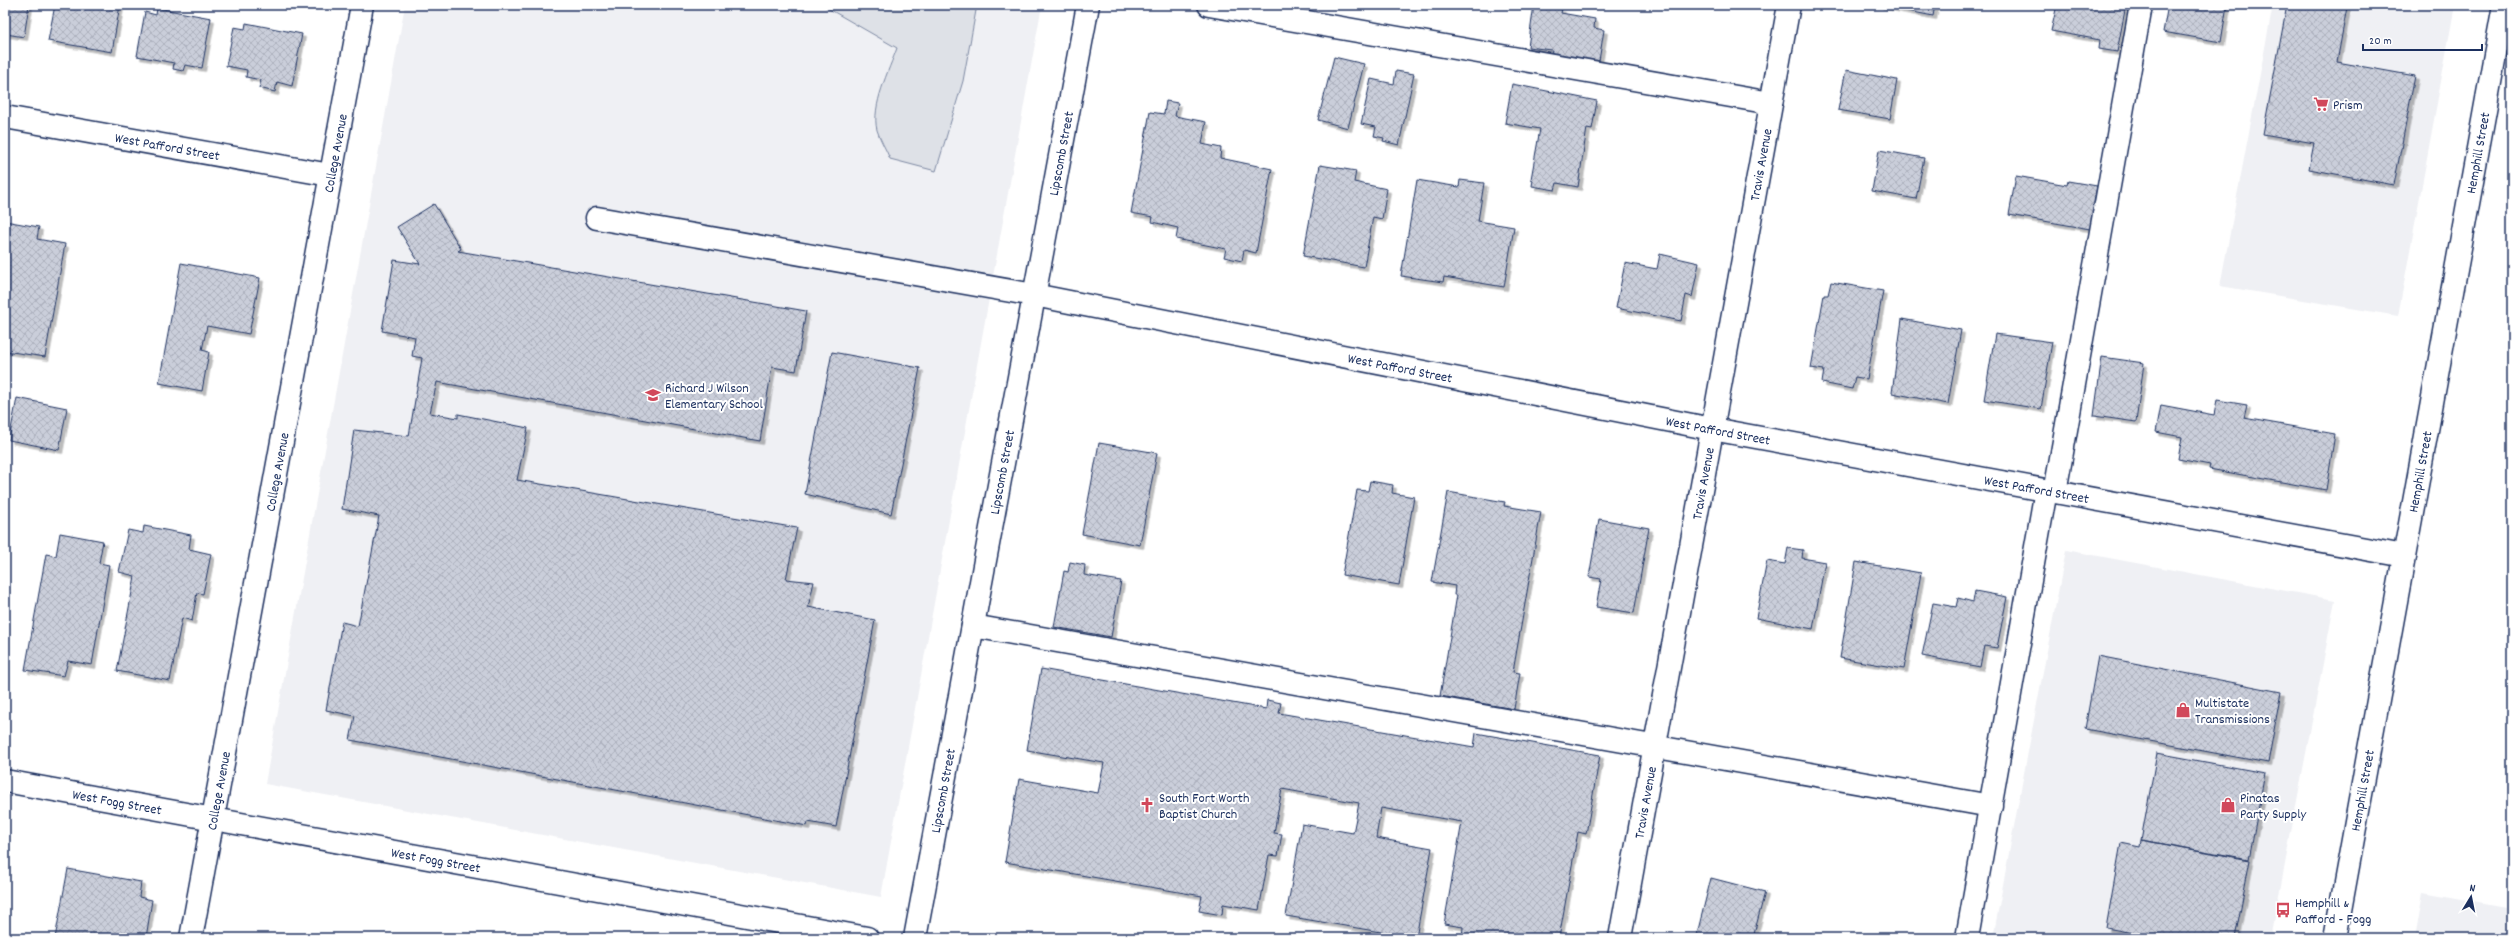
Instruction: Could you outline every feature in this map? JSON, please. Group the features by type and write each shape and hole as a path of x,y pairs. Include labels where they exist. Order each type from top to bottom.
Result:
{"street":[{"name":"College Avenue","path":"191,938 362,5"},
{"name":"Lipscomb Street","path":"915,938 1088,5"},
{"path":"1209,5 1772,103"},
{"name":"Travis Avenue","path":"1620,938 1789,5"},
{"path":"1967,938 2142,5"},
{"name":"Hemphill Street","path":"2335,938 2504,5"},
{"name":"West Pafford Street","path":"5,117 330,175"},
{"name":"West Pafford Street","path":"597,218 1034,295 1712,429 2404,556"},
{"path":"973,626 1991,806"},
{"name":"West Fogg Street","path":"5,781 867,938"}],"shaded area":[{"name":"Richard J Wilson Elementary School","path":"405,5 1042,5 881,897 265,784"},
{"path":"822,5 977,5 963,81 936,171 890,159 877,130 876,110 882,88 897,48"},
{"path":"2273,5 2455,5 2398,316 2220,286"},
{"path":"2066,550 2335,600 2271,938 1993,938"},
{"path":"2423,892 2512,908 2512,938 2415,938"}],"building":[{"path":"5,5 29,5 24,37 6,34 5,39"},
{"path":"55,5 120,5 112,52 48,41"},
{"path":"1534,5 1562,9 1561,13 1595,19 1594,28 1604,30 1598,67 1550,60 1552,50 1528,47"},
{"path":"1879,5 1935,5 1933,16"},
{"path":"2057,5 2126,5 2117,52 2099,49 2100,40 2051,31"},
{"path":"2168,5 2227,5 2221,42 2163,32"},
{"name":"Prism","path":"2287,5 2347,7 2337,62 2415,76 2394,185 2309,169 2314,143 2263,134"},
{"path":"157,8 211,18 202,68 185,65 183,71 173,69 174,63 137,56 145,12 156,15"},
{"path":"246,23 302,34 292,86 277,82 275,92 259,88 261,80 246,77 247,70 226,66 234,27 245,29"},
{"path":"1334,57 1364,64 1348,128 1318,120"},
{"path":"1846,70 1897,80 1890,119 1838,110"},
{"path":"1396,71 1414,74 1399,145 1383,141 1384,138 1374,136 1376,127 1361,124 1371,79 1394,84"},
{"path":"1512,84 1597,101 1592,129 1587,128 1578,187 1557,183 1555,190 1532,186 1533,180 1531,179 1540,129 1505,123"},
{"path":"1166,101 1178,103 1175,116 1206,122 1202,144 1221,148 1220,158 1272,169 1256,253 1244,250 1242,261 1224,257 1226,249 1176,239 1178,228 1152,222 1153,217 1131,213 1150,112 1164,114"},
{"path":"1879,150 1924,158 1916,199 1872,191"},
{"path":"1320,165 1356,171 1354,182 1387,189 1382,219 1373,217 1364,267 1303,256"},
{"path":"2016,176 2067,185 2068,181 2097,186 2090,229 2009,215"},
{"path":"1417,180 1459,187 1460,180 1484,183 1478,221 1514,227 1504,287 1444,277 1443,282 1401,276"},
{"path":"434,204 461,249 458,251 806,311 796,371 772,367 760,441 437,382 430,413 458,418 458,414 528,428 517,480 797,528 786,579 814,582 808,607 875,620 836,827 808,822 807,826 350,740 355,716 326,710 342,622 358,626 379,516 342,509 354,430 409,436 422,358 412,356 415,337 382,331 394,260 420,264 397,227"},
{"path":"5,221 39,227 37,239 65,244 45,357 5,351"},
{"path":"1660,254 1699,263 1692,297 1686,295 1681,321 1616,308 1625,263 1657,269"},
{"path":"181,263 260,278 249,334 207,326 202,350 209,352 202,391 159,383"},
{"path":"1831,282 1883,291 1867,379 1855,377 1852,389 1822,383 1824,370 1811,368 1824,295 1828,295"},
{"path":"1902,319 1961,330 1948,404 1892,393"},
{"path":"1995,334 2052,342 2041,409 1984,400"},
{"path":"832,352 920,368 891,514 805,494"},
{"path":"2102,357 2144,363 2136,422 2094,416"},
{"path":"17,398 67,408 59,450 9,440"},
{"path":"2217,400 2247,405 2244,418 2335,434 2326,490 2209,469 2210,465 2178,459 2182,437 2156,432 2161,405 2214,415"},
{"path":"1099,443 1157,453 1140,545 1082,534"},
{"path":"1370,481 1393,485 1392,493 1414,497 1399,585 1342,575 1357,490 1368,491"},
{"path":"1448,492 1505,502 1504,506 1541,512 1513,672 1520,673 1514,709 1440,696 1457,595 1454,595 1455,586 1432,582"},
{"path":"1599,519 1649,528 1634,613 1596,607 1601,579 1589,577"},
{"path":"144,526 191,535 189,549 211,554 203,594 197,593 192,621 182,618 170,681 117,671 135,576 119,572 128,530 143,533"},
{"path":"60,533 103,541 99,563 109,565 92,665 68,661 64,676 25,670 46,554 56,556"},
{"path":"1788,548 1803,550 1802,558 1825,562 1813,629 1756,618 1767,561 1785,564"},
{"path":"1070,562 1085,565 1084,575 1121,581 1111,637 1054,627 1064,571 1068,572"},
{"path":"1856,562 1921,573 1904,669 1840,658"},
{"path":"1975,591 2007,597 1997,648 1984,646 1980,667 1922,656 1933,603 1956,607 1958,598 1973,602"},
{"name":"Multistate Transmissions","path":"2098,656 2281,692 2268,763 2085,729"},
{"name":"South Fort Worth Baptist Church","path":"1041,669 1266,709 1267,700 1281,703 1279,713 1474,747 1476,733 1600,755 1586,834 1578,832 1559,938 1462,938 1463,927 1444,924 1462,822 1381,808 1376,838 1432,848 1416,938 1286,916 1302,824 1353,833 1359,803 1282,789 1274,833 1282,834 1278,856 1269,855 1259,910 1223,904 1222,915 1199,911 1202,896 1005,862 1019,779 1098,793 1104,763 1027,750"},
{"path":"2157,753 2265,773 2249,859 2141,840"},
{"path":"2141,840 2250,860 2235,938 2160,938 2106,928 2121,843 2140,847"},
{"path":"68,869 141,882 139,897 152,900 146,938 55,938"},
{"path":"1711,878 1765,892 1753,938 1696,938"}],"place":[{"name":"Prism","path":"2321,104"},
{"name":"Richard J Wilson Elementary School","path":"653,395"},
{"name":"Multistate Transmissions","path":"2183,710"},
{"name":"South Fort Worth Baptist Church","path":"1147,805"},
{"name":"Pinatas Party Supply","path":"2228,805"},
{"name":"Hemphill & Pafford - Fogg","path":"2283,910"}]}
